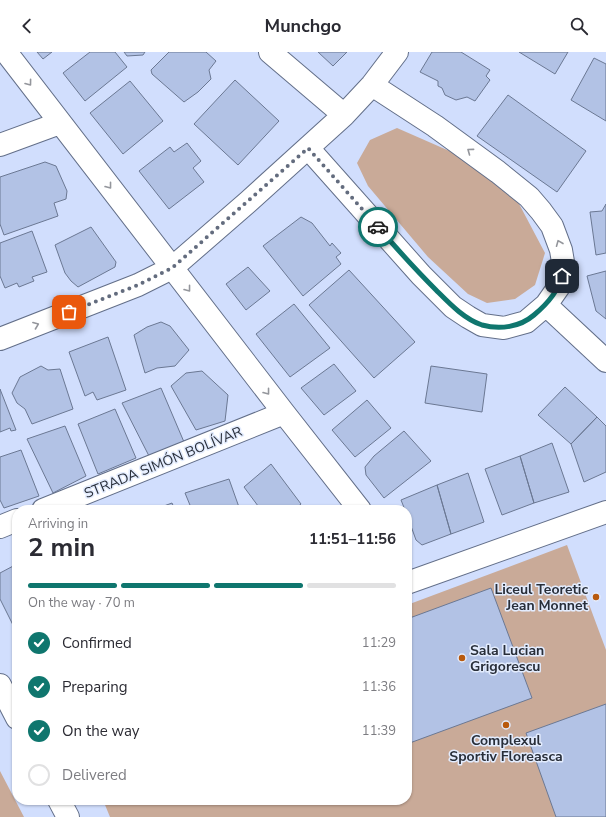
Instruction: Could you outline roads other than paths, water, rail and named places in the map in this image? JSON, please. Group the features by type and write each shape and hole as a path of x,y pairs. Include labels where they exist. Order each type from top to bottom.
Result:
{"street":[{"path":"6,52 356,505"},
{"path":"270,52 344,115"},
{"path":"0,339 138,285 172,268 344,115 372,85 396,52"},
{"path":"308,148 421,275 453,307 468,318 482,325 504,328 526,322 546,305 560,285 564,268 561,250 552,226 541,211 529,197 498,172 435,126 372,85"},
{"path":"0,145 60,123"},
{"path":"546,305 606,361"},
{"name":"STRADA SIMÓN BOLÍVAR","path":"55,505 284,413"},
{"path":"412,576 606,512"},
{"path":"0,527 12,522"},
{"path":"0,685 12,708"},
{"path":"62,805 68,817"}],"place":[{"name":"Liceul Teoretic Jean Monnet","path":"596,597"},
{"name":"Sala Lucian Grigorescu","path":"462,658"},
{"name":"Complexul Sportiv Floreasca","path":"506,725"}]}
